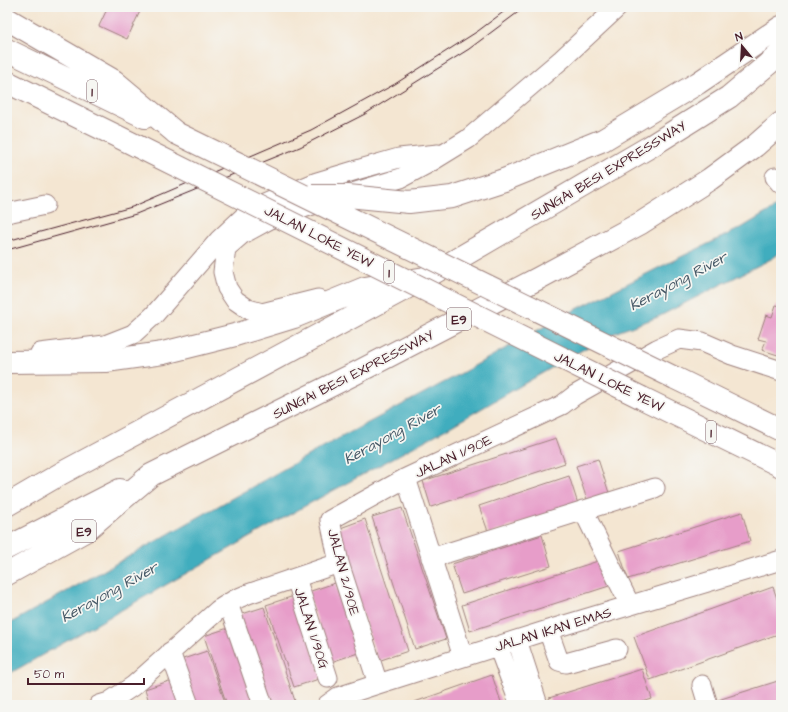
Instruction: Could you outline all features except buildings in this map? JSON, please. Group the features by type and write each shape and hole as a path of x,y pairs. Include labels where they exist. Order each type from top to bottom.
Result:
{"highway":[{"path":"10,21 114,81 176,132"},
{"path":"306,196 348,196 409,202 452,197 504,180 603,140 698,83 781,27"},
{"name":"JALAN LOKE YEW","path":"7,50 781,430"},
{"name":"SUNGAI BESI EXPRESSWAY","path":"7,362 106,361 163,353 235,335 294,317 366,288 426,278 658,142 729,97 781,53"},
{"name":"JALAN LOKE YEW","path":"7,82 781,466"},
{"name":"SUNGAI BESI EXPRESSWAY","path":"7,574 85,531 151,475 354,374 641,223 710,179 755,146 781,123"},
{"path":"7,505 62,473 426,278"},
{"path":"7,548 151,475"}],"street":[{"path":"366,288 262,313 248,309 235,300 227,288 223,272 226,248 241,235 274,217 401,178 429,163 468,139 562,59 618,7"},
{"path":"7,356 105,345 133,334 154,315 219,240 252,209 317,182 360,169 399,158 445,153"},
{"path":"7,213 45,205"},
{"name":"JALAN 1/90E","path":"463,657 406,478 562,405 575,395 657,349 679,339 702,342 746,360 781,371"},
{"name":"JALAN 2/90E","path":"378,684 339,563 330,520 406,478"},
{"path":"431,558 655,488"},
{"path":"583,510 630,605"},
{"name":"JALAN IKAN EMAS","path":"327,705 338,697 378,684 548,630 781,560"},
{"path":"106,704 133,686 218,610 228,603 248,594 339,563"},
{"name":"JALAN 1/90G","path":"296,578 328,678"},
{"path":"228,603 263,705"},
{"path":"548,630 559,661 566,663 617,649"},
{"path":"517,640 538,705"},
{"path":"498,646 520,705"},
{"path":"170,652 189,705"},
{"path":"702,686 708,705"}],"water":[{"name":"Kerayong River","path":"781,204 781,252 773,258 658,317 617,332 584,349 448,428 305,506 7,675 7,625 330,443 458,375 565,315 741,228"}],"tram line":[{"path":"7,241 132,207 311,130 395,84 478,31 510,7"},
{"path":"7,250 136,214 300,147 365,114 469,49 525,7"}]}
